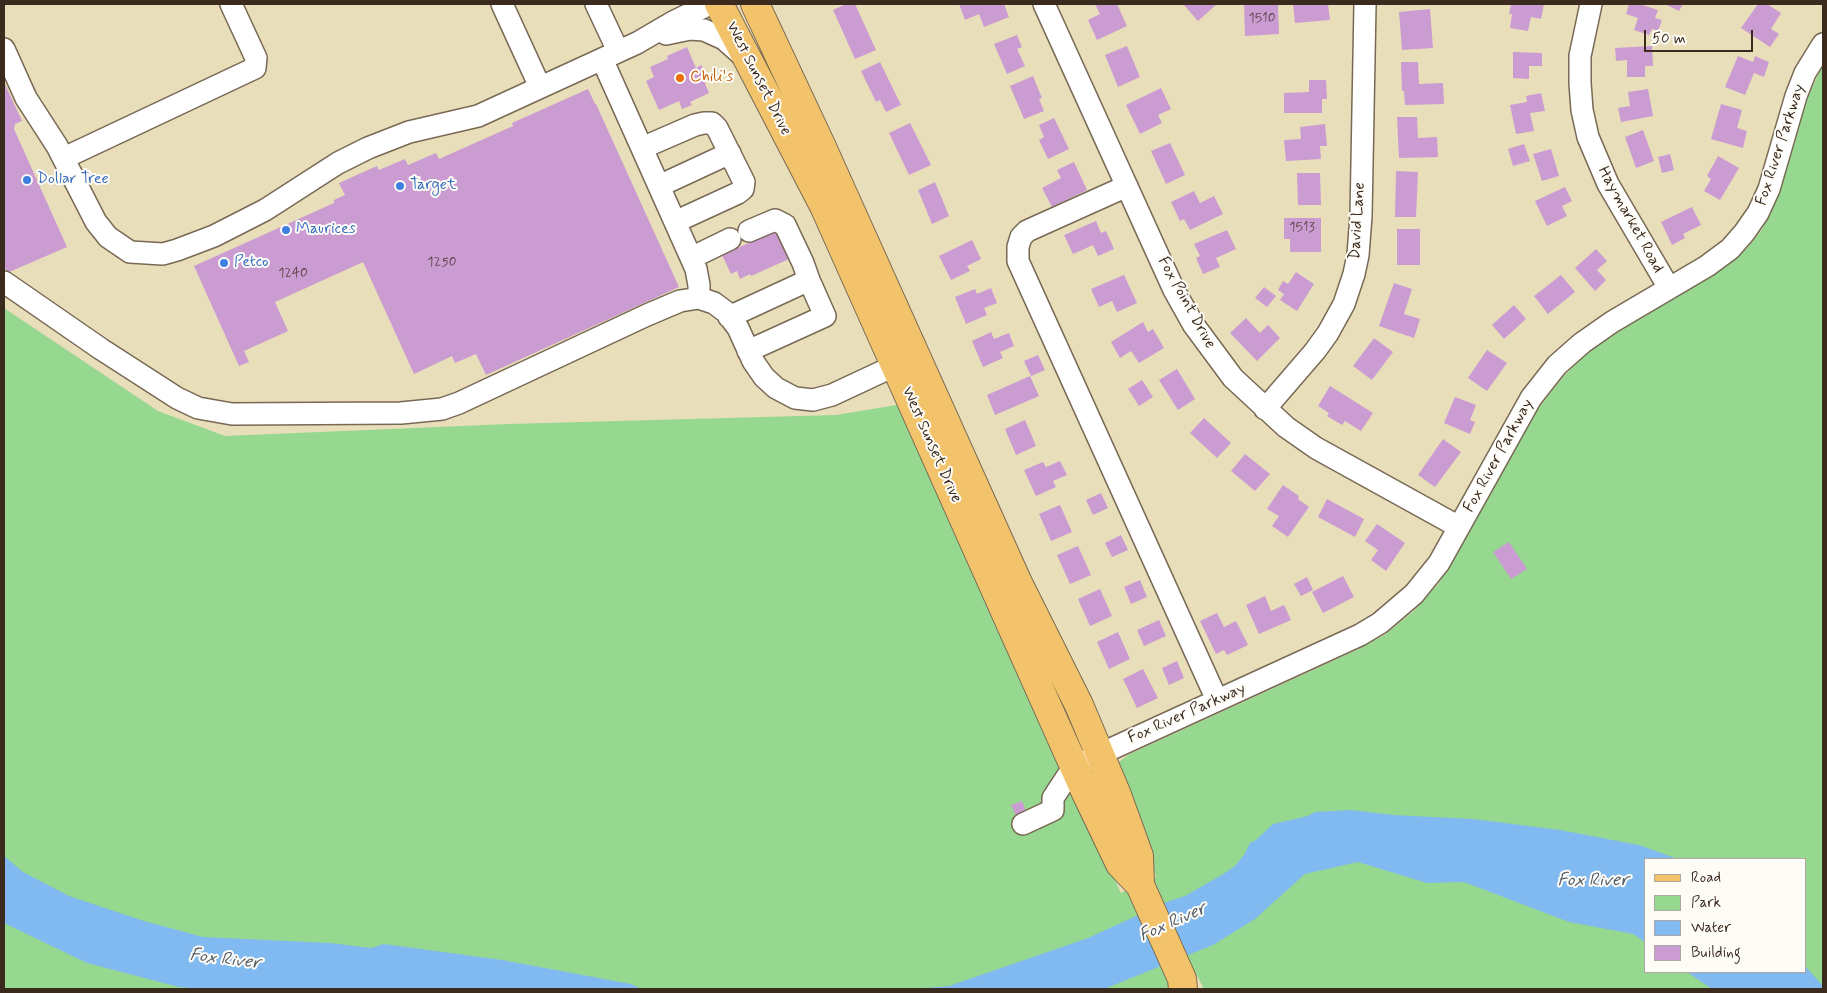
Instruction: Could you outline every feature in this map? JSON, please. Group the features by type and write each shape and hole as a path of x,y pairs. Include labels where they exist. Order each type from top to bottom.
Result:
{"main road":[{"name":"West Sunset Drive","path":"721,4 824,206 906,360 1079,705 1139,856 1140,885"},
{"path":"721,4 753,30 774,70 798,98"},
{"path":"734,4 740,8 755,4"},
{"name":"West Sunset Drive","path":"755,4 821,145 906,360 1074,766 1120,864 1140,885 1185,986"}],"street":[{"path":"64,158 255,68 256,58 231,4"},
{"path":"502,4 540,87"},
{"path":"596,4 619,51 642,148 696,269 699,298"},
{"path":"4,50 26,98 58,146 96,222 108,237 130,252 163,254 214,236 265,210 338,163 368,148 409,132 478,116 619,51 710,4"},
{"name":"Fox Point Drive","path":"1044,4 1174,290 1194,324 1233,378 1286,427 1316,448 1459,527"},
{"name":"David Lane","path":"1265,408 1315,351 1328,333 1344,304 1354,274 1358,255 1361,216 1365,4"},
{"name":"Haymarket Road","path":"1591,4 1580,56 1582,110 1588,137 1608,184 1668,288"},
{"path":"619,51 671,33 699,28 724,40 751,64"},
{"name":"Fox River Parkway","path":"1074,766 1360,635 1380,623 1414,594 1439,563 1531,398 1558,365 1582,342 1612,322 1707,266 1730,249 1744,233 1758,213 1769,189 1799,88 1823,44"},
{"path":"642,148 704,122 712,123 717,128 744,182 743,189 738,193 675,222"},
{"path":"659,186 730,153"},
{"path":"1127,186 1028,231 1021,237 1018,247 1018,261 1217,700"},
{"path":"691,258 775,220 785,226 826,316 748,351"},
{"path":"729,317 809,280"},
{"path":"4,282 101,349 177,398 198,408 232,414 401,413 442,409 459,403 647,315 680,301 699,298 714,303 726,312 738,328 748,351 764,376 776,388 796,398 813,400 838,392 906,360"},
{"path":"1023,824 1053,810 1053,798 1074,766"}],"green space":[{"path":"1823,64 1823,989 1204,989 1196,974 1167,989 4,989 4,308 158,411 225,436 509,424 836,415 903,404 1064,771 1121,893 1156,877 1118,765 1120,761 1130,754 1359,649 1386,634 1415,610 1439,583 1448,569 1534,414 1564,376 1584,356 1605,340 1729,264 1748,247 1761,231 1781,188 1808,97"}],"water":[{"name":"Fox River","path":"1351,810 1393,815 1473,819 1560,830 1639,845 1675,858 1644,858 1644,942 1633,934 1569,922 1464,882 1427,883 1358,862 1305,874 1255,919 1213,945 1104,989 914,989 949,986 1088,938 1167,902 1185,896 1235,866 1244,855 1250,843 1256,840 1273,824 1308,816 1315,812"},
{"name":"Fox River","path":"4,856 23,872 69,896 144,921 203,937 330,943 371,948 384,944 502,960 631,984 642,989 203,989 179,987 87,963 4,923"},
{"path":"1807,968 1823,986 1823,989 1712,989 1688,973 1807,973"}],"building":[{"path":"846,4 855,4 876,50 855,59 833,10"},
{"path":"959,4 1004,4 1009,17 984,27 979,14 965,20"},
{"path":"1095,4 1117,4 1127,26 1097,40 1088,20 1100,14"},
{"path":"1183,4 1217,4 1198,21"},
{"path":"1244,4 1278,4 1279,34 1245,36"},
{"path":"1293,4 1328,4 1330,20 1295,23"},
{"path":"1511,4 1544,4 1541,19 1531,17 1528,31 1510,28 1512,14 1509,14"},
{"path":"1629,4 1639,4 1658,10 1655,18 1662,20 1658,31 1652,29 1649,35 1634,30 1638,18 1626,14"},
{"path":"1665,4 1683,4 1679,11"},
{"path":"1758,4 1767,4 1781,13 1771,29 1779,34 1770,47 1741,28"},
{"path":"1430,9 1433,48 1402,50 1399,12"},
{"path":"1017,35 1022,47 1017,49 1025,66 1007,74 994,44"},
{"path":"1127,46 1140,77 1118,87 1105,55"},
{"path":"1652,46 1653,66 1645,66 1645,77 1627,77 1627,60 1616,61 1615,48"},
{"name":"Chili's","path":"687,47 696,68 701,65 708,79 704,81 709,93 690,102 692,105 682,109 679,101 659,110 646,81 654,77 650,67 668,59 667,56"},
{"path":"1513,52 1542,53 1542,66 1529,66 1529,79 1513,78"},
{"path":"1738,56 1753,62 1755,56 1769,62 1764,77 1754,73 1745,95 1725,87"},
{"path":"880,62 901,105 886,112 880,100 876,102 861,71"},
{"path":"1401,62 1418,62 1419,84 1443,83 1444,104 1405,105 1404,91 1402,91"},
{"path":"1033,76 1042,98 1039,99 1044,111 1024,119 1010,86"},
{"path":"1309,80 1326,80 1327,99 1322,99 1322,113 1284,113 1284,93 1309,92"},
{"path":"4,82 22,121 15,124 14,129 67,247 7,273 4,265"},
{"path":"1161,88 1171,109 1158,115 1162,123 1140,134 1126,105"},
{"path":"588,89 679,287 486,375 476,354 455,363 452,356 414,374 363,262 275,302 288,331 244,351 249,362 239,366 194,266 334,203 334,200 345,195 339,183 377,166 379,170 405,159 408,165 436,153 439,159 513,126 512,123"},
{"path":"1648,89 1653,116 1621,122 1618,108 1630,106 1628,92"},
{"path":"1541,93 1545,111 1530,113 1534,131 1516,134 1510,105 1527,102 1526,96"},
{"path":"1721,104 1742,110 1737,128 1747,131 1743,148 1711,139"},
{"path":"1397,117 1417,117 1418,138 1437,137 1438,157 1399,158"},
{"path":"1054,118 1069,149 1048,159 1039,140 1044,137 1039,125"},
{"path":"910,123 931,165 909,175 889,133"},
{"path":"1325,124 1327,146 1320,146 1321,159 1286,161 1284,140 1301,139 1300,127"},
{"path":"1643,130 1654,161 1636,168 1625,137"},
{"path":"1170,143 1185,175 1166,184 1151,151"},
{"path":"1524,144 1530,161 1513,166 1508,149"},
{"path":"1551,149 1559,176 1542,181 1533,154"},
{"path":"1670,154 1674,170 1662,173 1658,157"},
{"path":"1718,156 1739,168 1720,200 1704,191 1711,179 1707,176"},
{"path":"1074,162 1087,190 1052,207 1042,188 1061,178 1057,170"},
{"path":"1396,171 1418,172 1416,217 1395,217"},
{"path":"1297,173 1320,173 1321,205 1298,205"},
{"path":"935,182 949,216 932,224 918,190"},
{"path":"1565,187 1572,201 1562,206 1567,216 1547,226 1535,201"},
{"path":"1194,191 1200,203 1214,196 1223,214 1190,230 1184,219 1180,221 1171,202"},
{"path":"1692,207 1701,225 1683,234 1685,238 1672,245 1661,222"},
{"path":"1284,218 1321,218 1321,252 1290,252 1290,239 1284,239"},
{"path":"1096,221 1101,233 1106,231 1114,249 1098,256 1093,245 1073,254 1064,235"},
{"path":"780,229 789,259 740,279 737,271 731,274 722,255"},
{"path":"1397,229 1420,229 1420,265 1397,265"},
{"path":"1227,230 1236,249 1216,258 1220,267 1203,274 1196,258 1200,256 1194,244"},
{"path":"972,240 981,259 967,266 970,271 951,280 939,256"},
{"path":"1596,249 1607,261 1597,270 1606,280 1595,291 1575,268"},
{"path":"1296,272 1314,284 1297,311 1280,300 1284,294 1278,290 1283,281 1288,284"},
{"path":"1124,275 1137,303 1117,312 1112,301 1099,307 1091,289"},
{"path":"1561,275 1575,292 1548,314 1534,296"},
{"path":"1394,283 1412,289 1404,314 1420,319 1414,338 1379,326"},
{"path":"1264,287 1276,296 1267,307 1255,298"},
{"path":"991,288 997,303 984,308 987,315 966,324 955,297 975,289 977,294"},
{"path":"1514,305 1526,319 1504,339 1492,325"},
{"path":"1246,318 1260,333 1268,325 1280,338 1257,361 1230,333"},
{"path":"1143,322 1148,332 1153,329 1164,348 1139,363 1131,351 1120,358 1111,342"},
{"path":"991,332 994,339 1009,333 1014,346 1000,352 1003,358 983,367 972,341"},
{"path":"1374,338 1393,352 1372,380 1353,366"},
{"path":"1487,350 1507,363 1487,391 1468,378"},
{"path":"1038,355 1045,370 1031,376 1024,361"},
{"path":"1177,369 1195,399 1178,410 1159,380"},
{"path":"1030,376 1039,396 995,415 987,395"},
{"path":"1142,380 1153,397 1139,406 1128,389"},
{"path":"1330,386 1373,413 1361,431 1345,421 1342,425 1327,416 1329,413 1318,406"},
{"path":"1455,397 1476,405 1470,420 1475,422 1470,434 1444,423"},
{"path":"1204,418 1231,443 1217,458 1190,433"},
{"path":"1025,420 1036,446 1016,455 1005,429"},
{"path":"1443,439 1461,452 1435,487 1418,475"},
{"path":"1245,454 1270,474 1255,491 1231,471"},
{"path":"1060,461 1067,475 1053,481 1056,487 1036,496 1024,470 1043,462 1046,467"},
{"path":"1283,485 1299,496 1298,499 1309,507 1288,537 1272,526 1279,516 1267,509"},
{"path":"1101,493 1108,508 1093,515 1086,500"},
{"path":"1327,499 1364,519 1355,537 1318,517"},
{"path":"1060,505 1072,532 1051,541 1039,514"},
{"path":"1377,524 1405,543 1386,571 1371,560 1378,550 1365,541"},
{"path":"1121,535 1128,550 1112,557 1105,543"},
{"path":"1509,542 1527,569 1511,579 1493,552"},
{"path":"1078,546 1091,575 1070,584 1057,555"},
{"path":"1343,576 1354,597 1323,613 1312,592"},
{"path":"1307,577 1313,590 1301,596 1294,584"},
{"path":"1140,580 1147,597 1131,604 1124,587"},
{"path":"1100,589 1112,616 1090,626 1078,599"},
{"path":"1265,596 1271,611 1284,605 1291,620 1259,634 1246,605"},
{"path":"1217,613 1224,627 1236,621 1248,645 1227,655 1224,650 1216,654 1200,621"},
{"path":"1159,620 1166,636 1144,646 1137,630"},
{"path":"1118,632 1130,659 1109,669 1097,642"},
{"path":"1177,661 1184,678 1169,685 1162,668"},
{"path":"1143,669 1158,698 1137,708 1123,679"},
{"path":"1022,801 1027,814 1017,818 1011,805"}],"place":[{"name":"Chili's","path":"680,78"},
{"name":"Dollar Tree","path":"27,180"},
{"name":"Target","path":"400,186"},
{"name":"Maurices","path":"286,230"},
{"name":"Petco","path":"224,263"}]}
